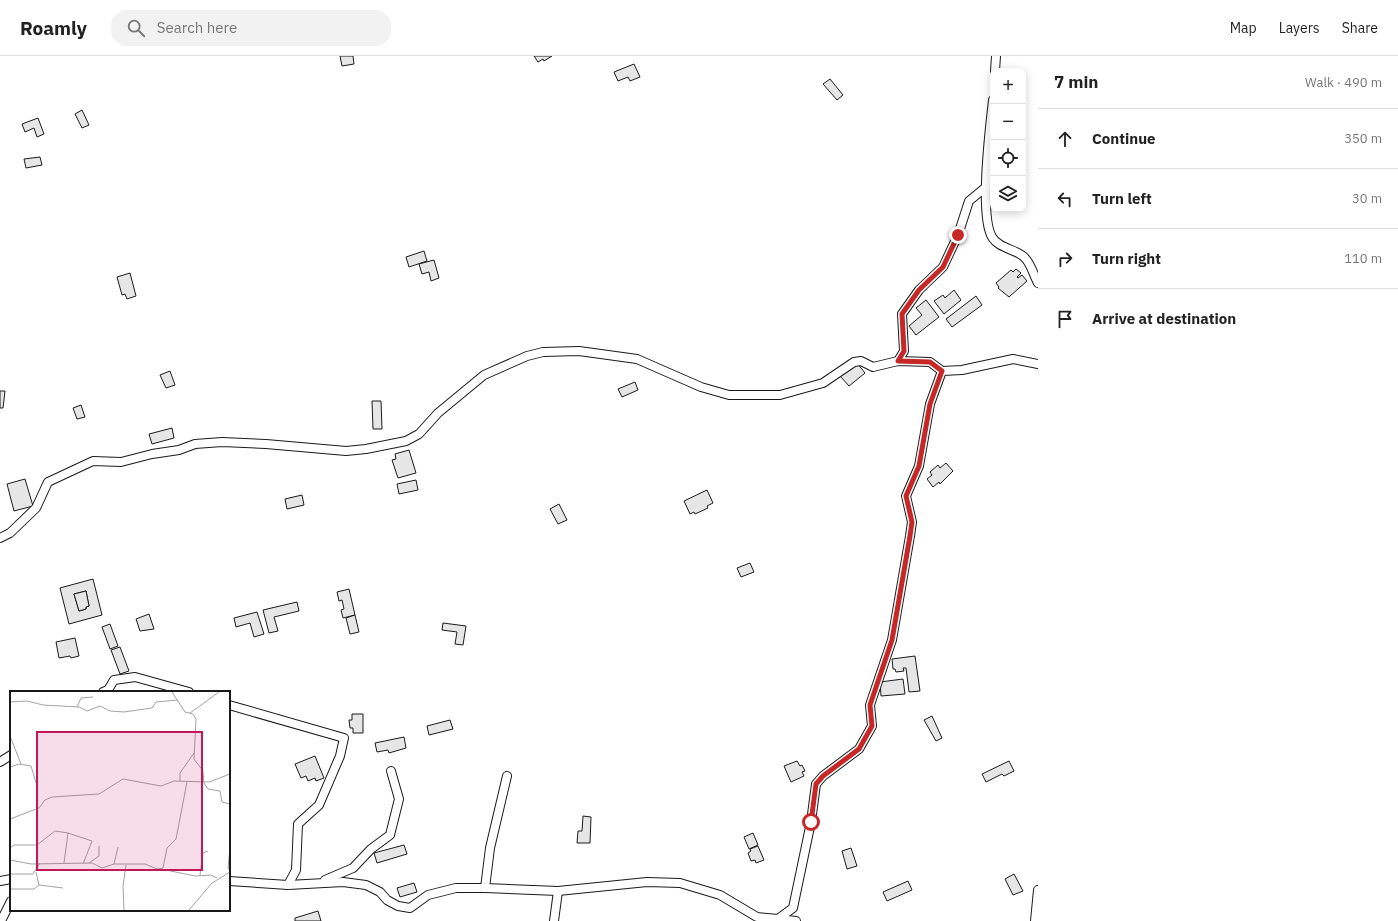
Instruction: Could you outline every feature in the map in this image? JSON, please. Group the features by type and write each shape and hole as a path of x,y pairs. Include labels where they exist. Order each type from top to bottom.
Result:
{"street":[{"path":"995,68 996,56"},
{"path":"993,104 986,187 988,222 992,237 1006,248 1025,258 1038,283"},
{"path":"898,361 904,351 902,314 919,290 943,267 958,235 969,201 986,187"},
{"path":"0,538 10,534 36,508 48,482 94,461 121,462 152,454 179,450 196,444 222,442 346,451 390,445 406,441 419,434 438,413 484,375 527,356 543,352 579,351 637,359 701,387 729,395 780,395 824,383 854,362 862,361 873,367 898,361 930,362 942,371 962,370 1013,359 1038,364"},
{"path":"778,919 793,908 811,822 816,784 823,776 859,749 872,726 870,705 892,640 910,536 912,522 906,496 919,466 930,404 942,371"},
{"path":"106,691 108,690 114,680 135,677 185,691"},
{"path":"230,704 344,738 340,756 319,805 298,824 296,870 288,885"},
{"path":"0,762 10,757"},
{"path":"322,881 353,868 371,849 390,834 399,799 391,771"},
{"path":"485,888 490,848 506,776"},
{"path":"0,881 10,879"},
{"path":"230,881 288,885 322,881 366,885 380,892 387,900 398,906 410,908 428,894 456,888 558,892 647,882 680,883 720,895 758,917 796,921"},
{"path":"1036,921 1038,890"},
{"path":"554,921 558,892"},
{"path":"1,921 10,903"}],"building":[{"path":"340,56 353,56 354,64 342,66"},
{"path":"534,56 552,56 544,61 543,59 538,62"},
{"path":"634,64 640,77 630,81 628,77 618,81 614,72"},
{"path":"830,79 843,95 837,100 823,84"},
{"path":"82,110 89,125 82,128 75,114"},
{"path":"38,118 44,134 37,137 34,128 25,132 22,124"},
{"path":"40,157 42,165 26,168 24,159"},
{"path":"424,251 427,261 409,267 406,257"},
{"path":"434,260 439,278 431,281 429,272 422,274 419,264"},
{"path":"1016,269 1021,273 1017,277 1018,278 1022,275 1027,281 1009,297 998,288 999,287 996,283 1011,270 1013,272"},
{"path":"130,273 136,296 127,299 125,294 122,295 117,277"},
{"path":"954,290 961,300 944,314 934,301 943,295 945,298"},
{"path":"976,296 982,305 952,327 946,319"},
{"path":"926,300 939,317 916,335 909,326 922,315 916,308"},
{"path":"857,363 865,373 849,386 840,376"},
{"path":"170,371 175,385 166,388 160,375"},
{"path":"635,382 638,390 622,397 618,389"},
{"path":"0,391 5,391 3,408 0,408"},
{"path":"372,401 381,401 382,429 373,429"},
{"path":"81,405 85,417 77,419 73,408"},
{"path":"172,428 174,438 152,444 149,434"},
{"path":"409,450 416,473 398,478 392,460 396,459 395,454"},
{"path":"946,463 953,471 940,484 939,482 933,487 927,479 932,475 930,472 938,465 940,468"},
{"path":"25,479 33,506 14,511 7,484"},
{"path":"416,480 418,490 399,494 397,484"},
{"path":"707,490 713,503 707,506 708,508 695,514 694,512 690,514 684,501"},
{"path":"302,495 304,505 287,509 285,499"},
{"path":"559,504 567,520 558,524 550,509"},
{"path":"750,563 754,572 741,577 737,568"},
{"path":"93,579 102,615 69,624 60,588","holes":["86,591 89,606 86,607 86,609 79,611 74,594"]},
{"path":"349,589 355,615 343,618 341,610 344,609 342,600 339,601 337,592"},
{"path":"86,591 89,606 86,607 86,609 79,611 74,594"},
{"path":"297,602 299,611 274,617 278,631 269,633 263,610"},
{"path":"257,612 264,634 254,637 250,623 236,627 234,618"},
{"path":"149,614 154,629 140,631 136,619"},
{"path":"355,615 359,632 350,634 346,618"},
{"path":"443,623 466,626 463,645 455,644 457,632 442,630"},
{"path":"110,624 118,646 110,649 102,627"},
{"path":"75,638 79,656 59,658 56,642"},
{"path":"120,647 129,671 120,674 111,650"},
{"path":"915,656 920,691 909,692 906,668 903,668 904,671 896,672 895,669 893,669 892,659"},
{"path":"903,679 905,694 881,696 880,682"},
{"path":"352,714 363,714 363,733 353,733 353,728 350,728 349,720 352,720"},
{"path":"932,716 942,738 936,741 924,720"},
{"path":"450,720 453,729 429,735 427,726"},
{"path":"404,737 406,748 389,753 388,750 377,752 375,743"},
{"path":"315,756 324,778 316,781 315,778 308,781 306,776 301,778 295,764"},
{"path":"797,761 800,766 802,765 805,771 802,772 804,776 791,782 784,766"},
{"path":"1009,761 1014,771 1004,776 1002,774 986,782 982,774"},
{"path":"583,816 591,817 590,843 577,843 578,831 582,831"},
{"path":"753,833 758,845 749,849 744,837"},
{"path":"404,845 407,854 377,863 374,853"},
{"path":"758,846 764,860 756,863 755,860 751,861 748,853 751,851 750,849"},
{"path":"851,848 857,866 847,869 842,851"},
{"path":"1014,874 1023,891 1013,895 1005,879"},
{"path":"908,881 912,890 887,901 883,892"},
{"path":"414,883 417,892 400,897 397,888"},
{"path":"318,911 321,921 295,921 295,918"}],"route":[{"path":"811,822 816,784 823,776 859,749 872,726 870,705 892,640 910,536 912,522 906,496 919,466 930,404 942,371 930,362 898,361 904,351 902,314 919,290 943,267 958,235"}]}
